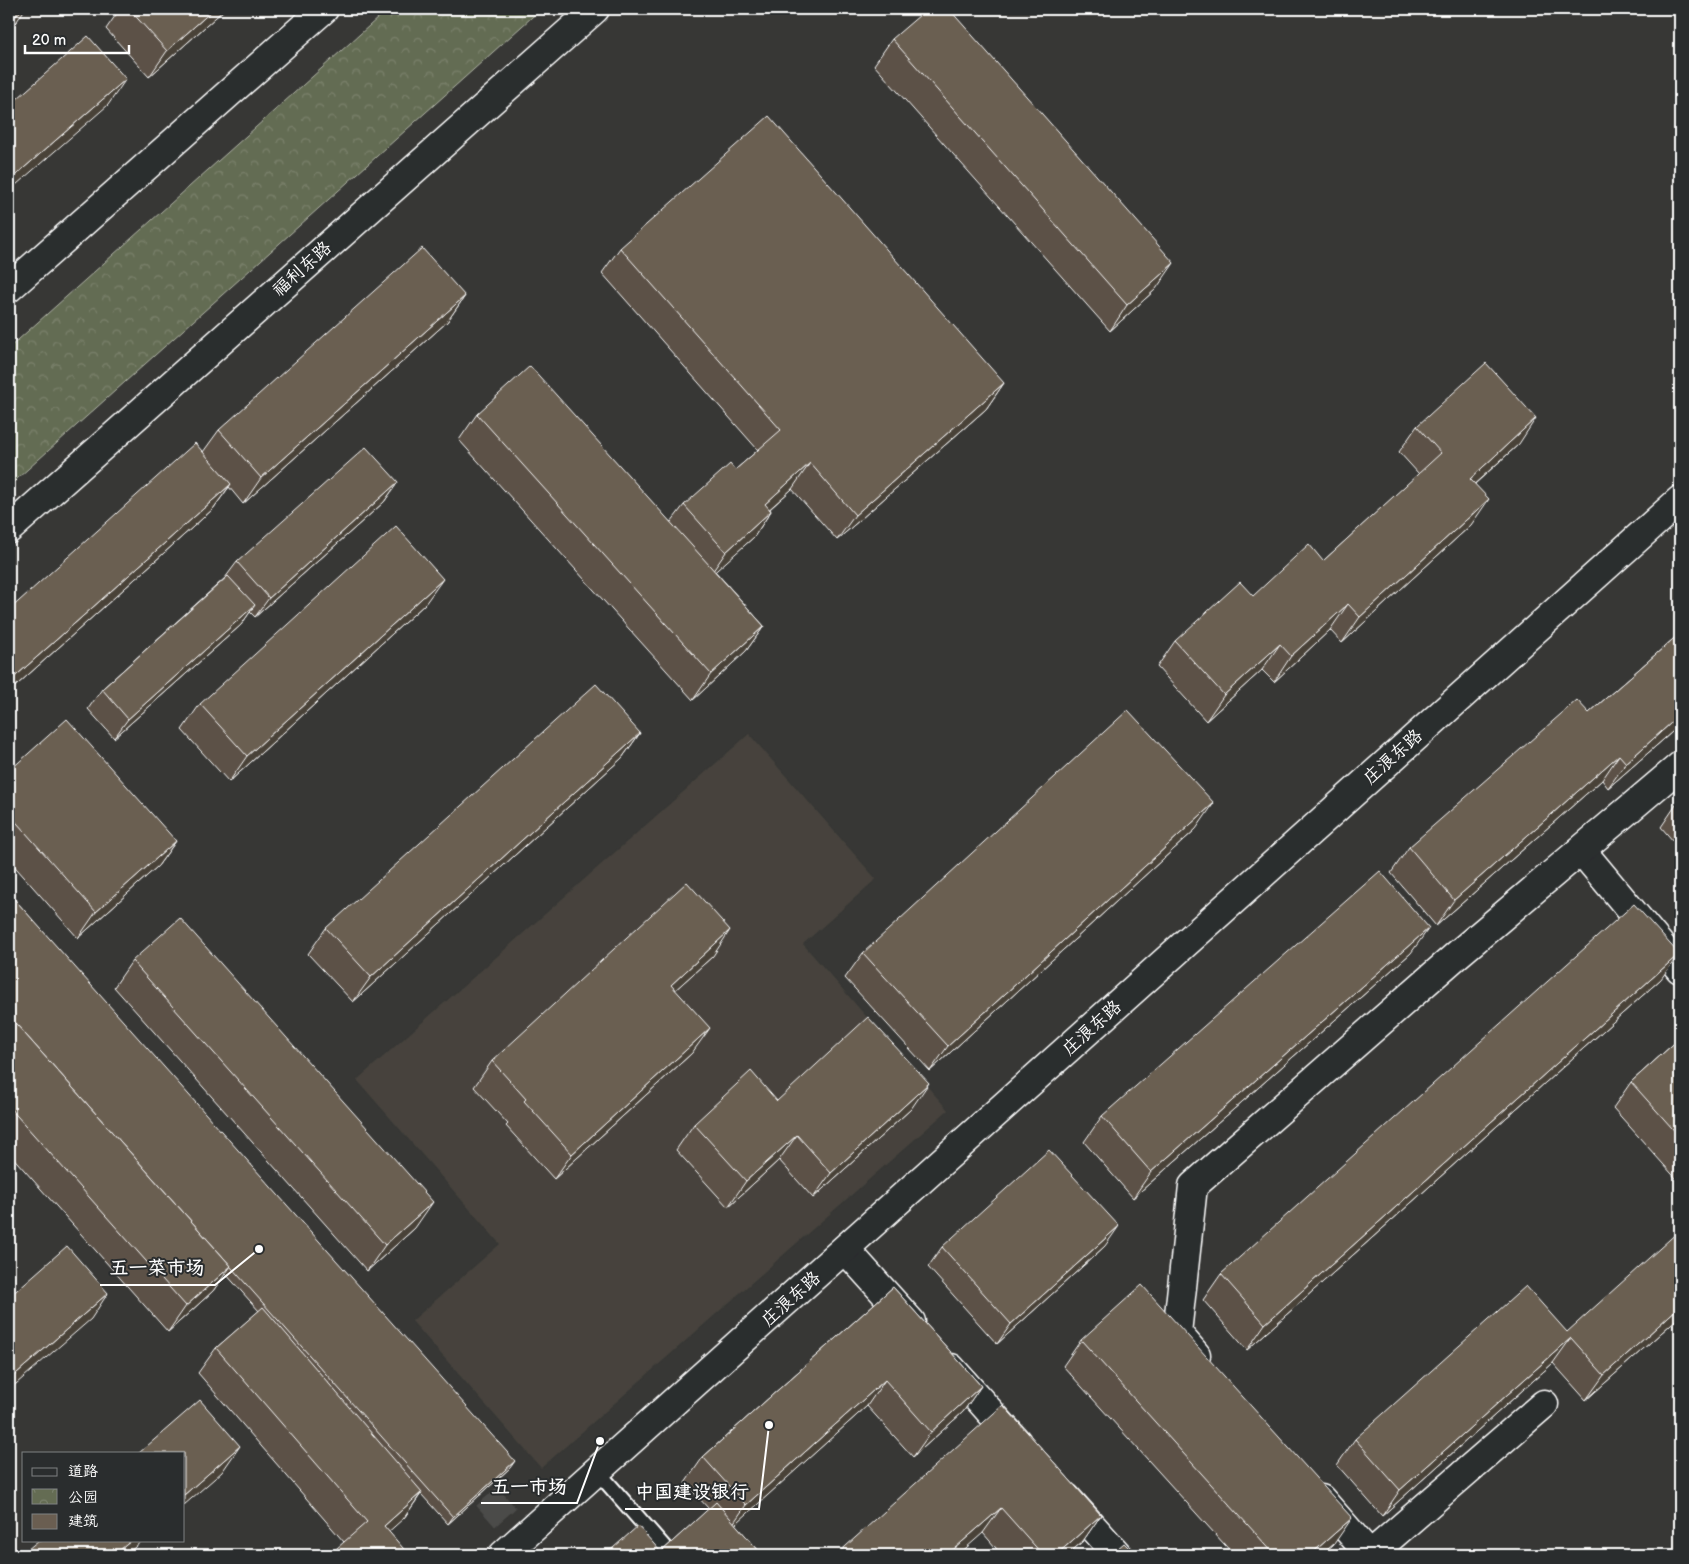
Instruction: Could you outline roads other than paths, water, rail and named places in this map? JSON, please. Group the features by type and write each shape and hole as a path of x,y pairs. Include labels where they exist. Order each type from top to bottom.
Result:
{"street":[{"path":"9,288 324,9"},
{"name":"福利东路","path":"9,529 595,9"},
{"name":"庄浪东路","path":"503,1555 846,1250 1680,500"},
{"path":"1209,1370 1177,1333 1193,1186 1458,954 1680,766"},
{"path":"1581,850 1680,969"},
{"path":"846,1250 1031,1458"},
{"path":"1306,1481 1370,1555 1544,1404"},
{"path":"1051,1481 1118,1555"}],"lane":[{"path":"597,1471 670,1554"}],"tunnel":[{"path":"459,1465 523,1537"}],"place":[{"name":"五一菜市场","path":"259,1249"},
{"name":"中国建设银行","path":"769,1425"},
{"name":"五一市场","path":"600,1441"}]}
